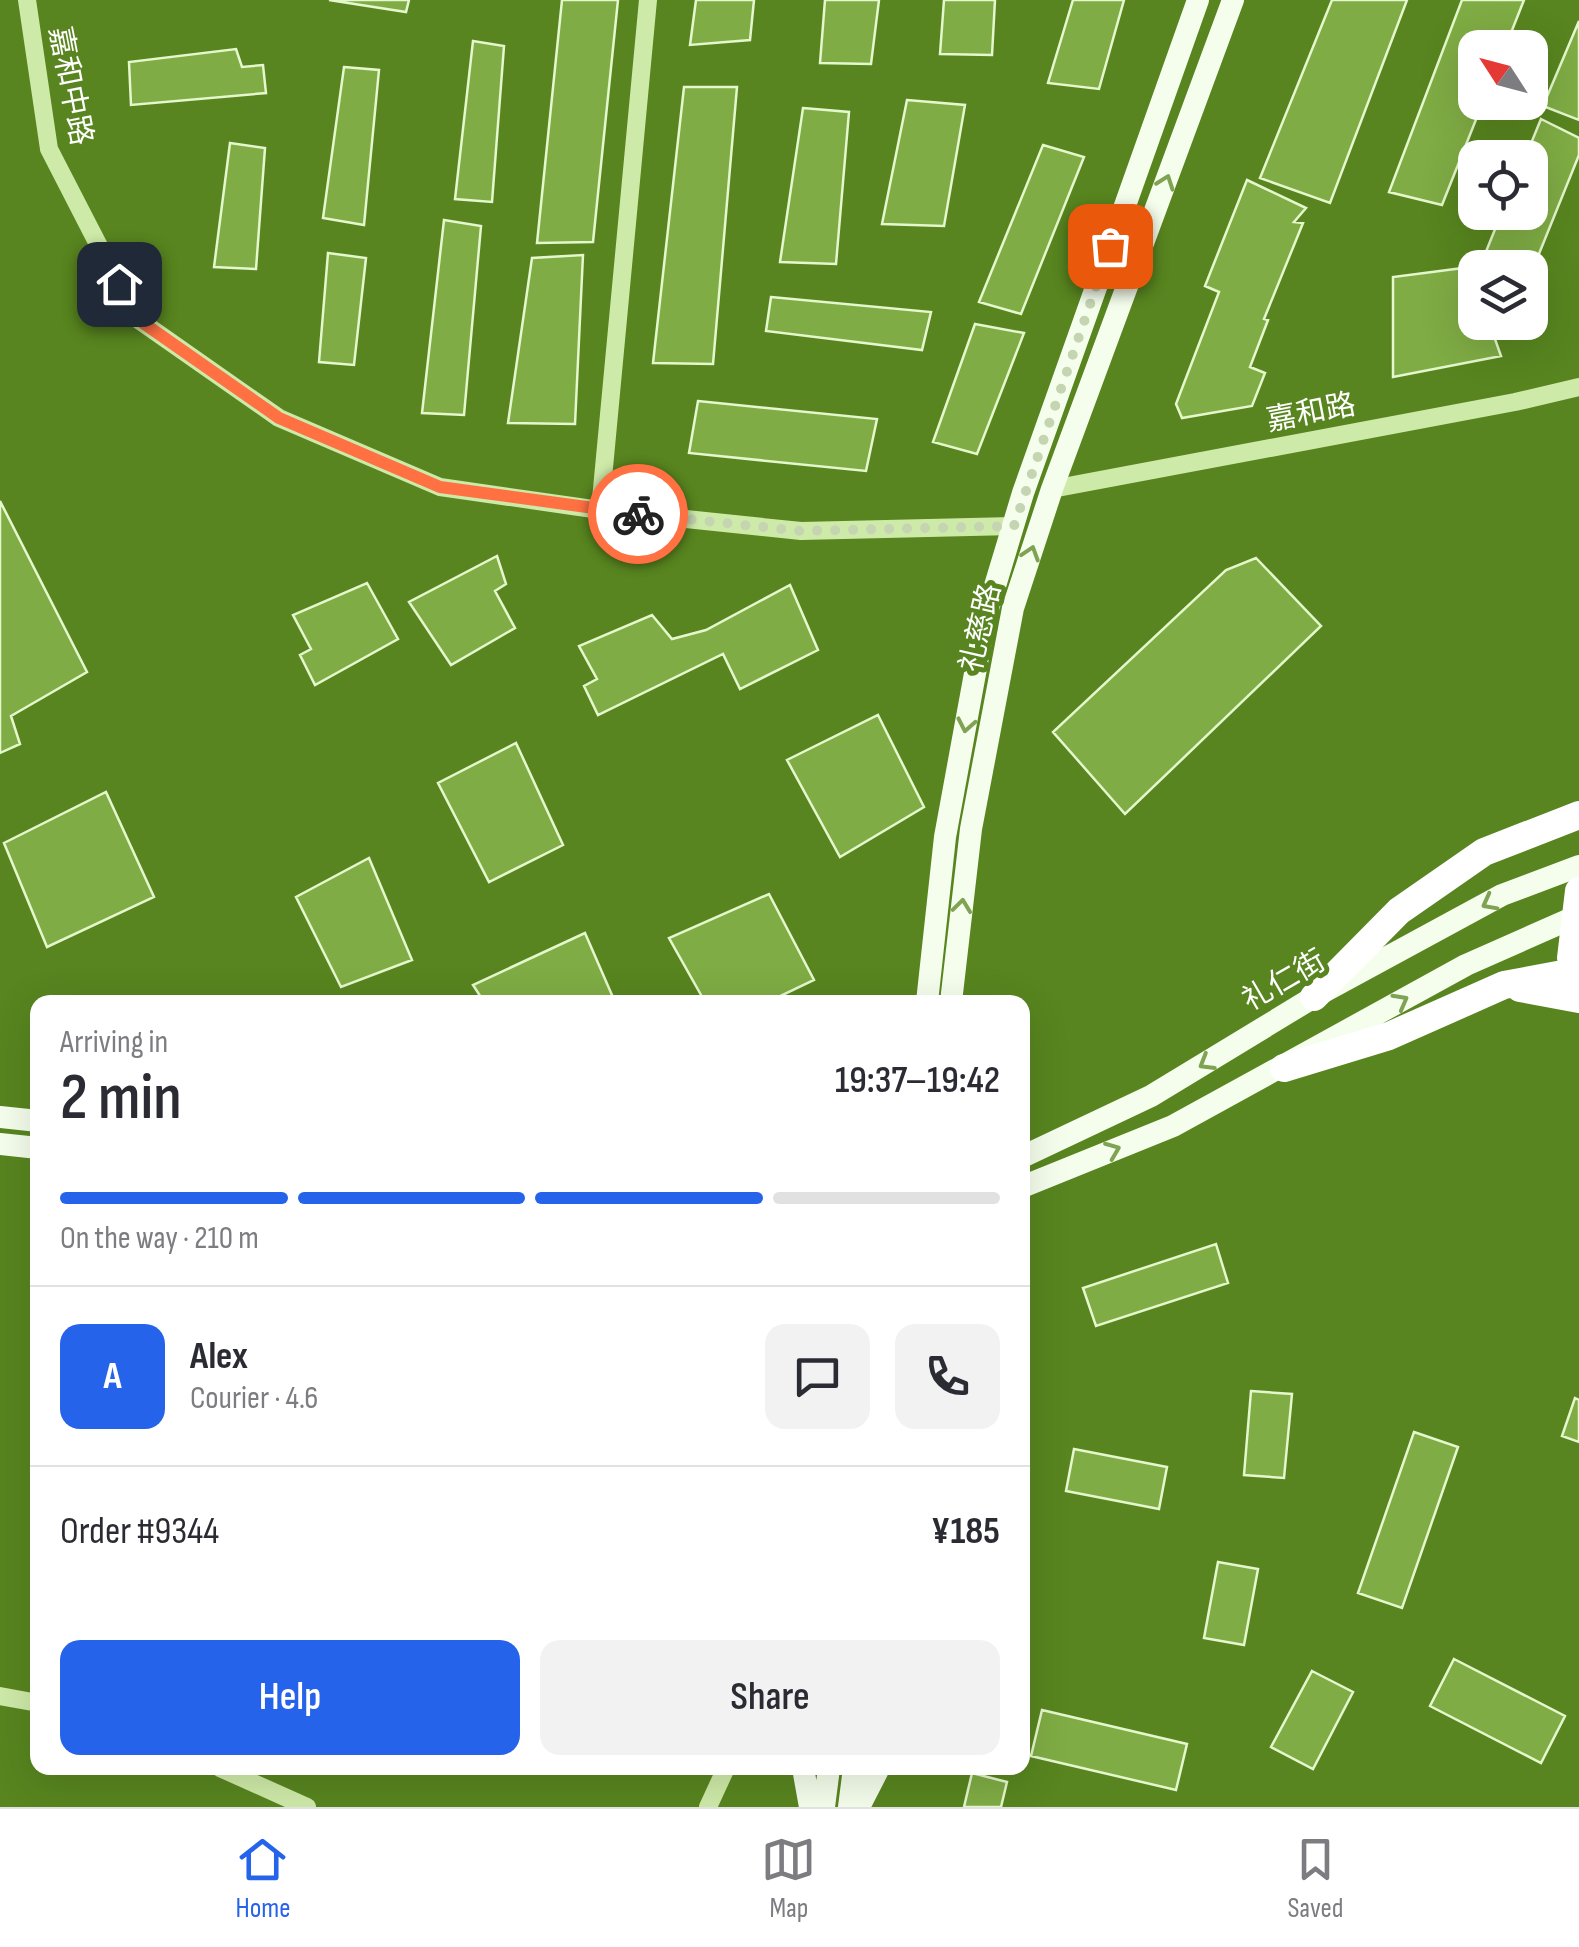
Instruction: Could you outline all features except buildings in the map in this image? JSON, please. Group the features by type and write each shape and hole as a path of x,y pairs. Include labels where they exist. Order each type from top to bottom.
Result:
{"highway":[{"path":"1314,997 1399,911 1484,852 1579,816"},
{"path":"1284,1068 1389,1036 1504,985 1579,973 1572,958 1579,891"},
{"path":"1504,985 1579,999"}],"main road":[{"name":"礼慈路","path":"928,995 945,837 986,619 1014,526 1198,0"},
{"name":"礼慈路","path":"952,995 971,829 1013,608 1052,489 1233,0"},
{"name":"礼仁街","path":"1030,1153 1152,1096 1314,997 1502,896 1579,866"},
{"path":"1030,1184 1173,1126 1466,964 1579,915"},
{"path":"0,1117 30,1120"},
{"path":"0,1144 30,1147"},
{"path":"804,1775 810,1807"},
{"path":"824,1807 828,1775"},
{"path":"848,1807 853,1775"},
{"path":"859,1807 875,1775"}],"street":[{"name":"嘉和中路","path":"26,0 49,150 136,318 279,418 440,487 600,510 801,531 1014,526"},
{"path":"600,510 648,0"},
{"name":"嘉和路","path":"1052,489 1579,387"},
{"path":"0,1696 30,1702"},
{"path":"236,1775 307,1807"},
{"path":"708,1807 723,1775"}],"way so far":[{"path":"638,514 801,531 1014,526 1110,246"}],"route":[{"path":"119,284 136,318 279,418 440,487 638,514"}]}
